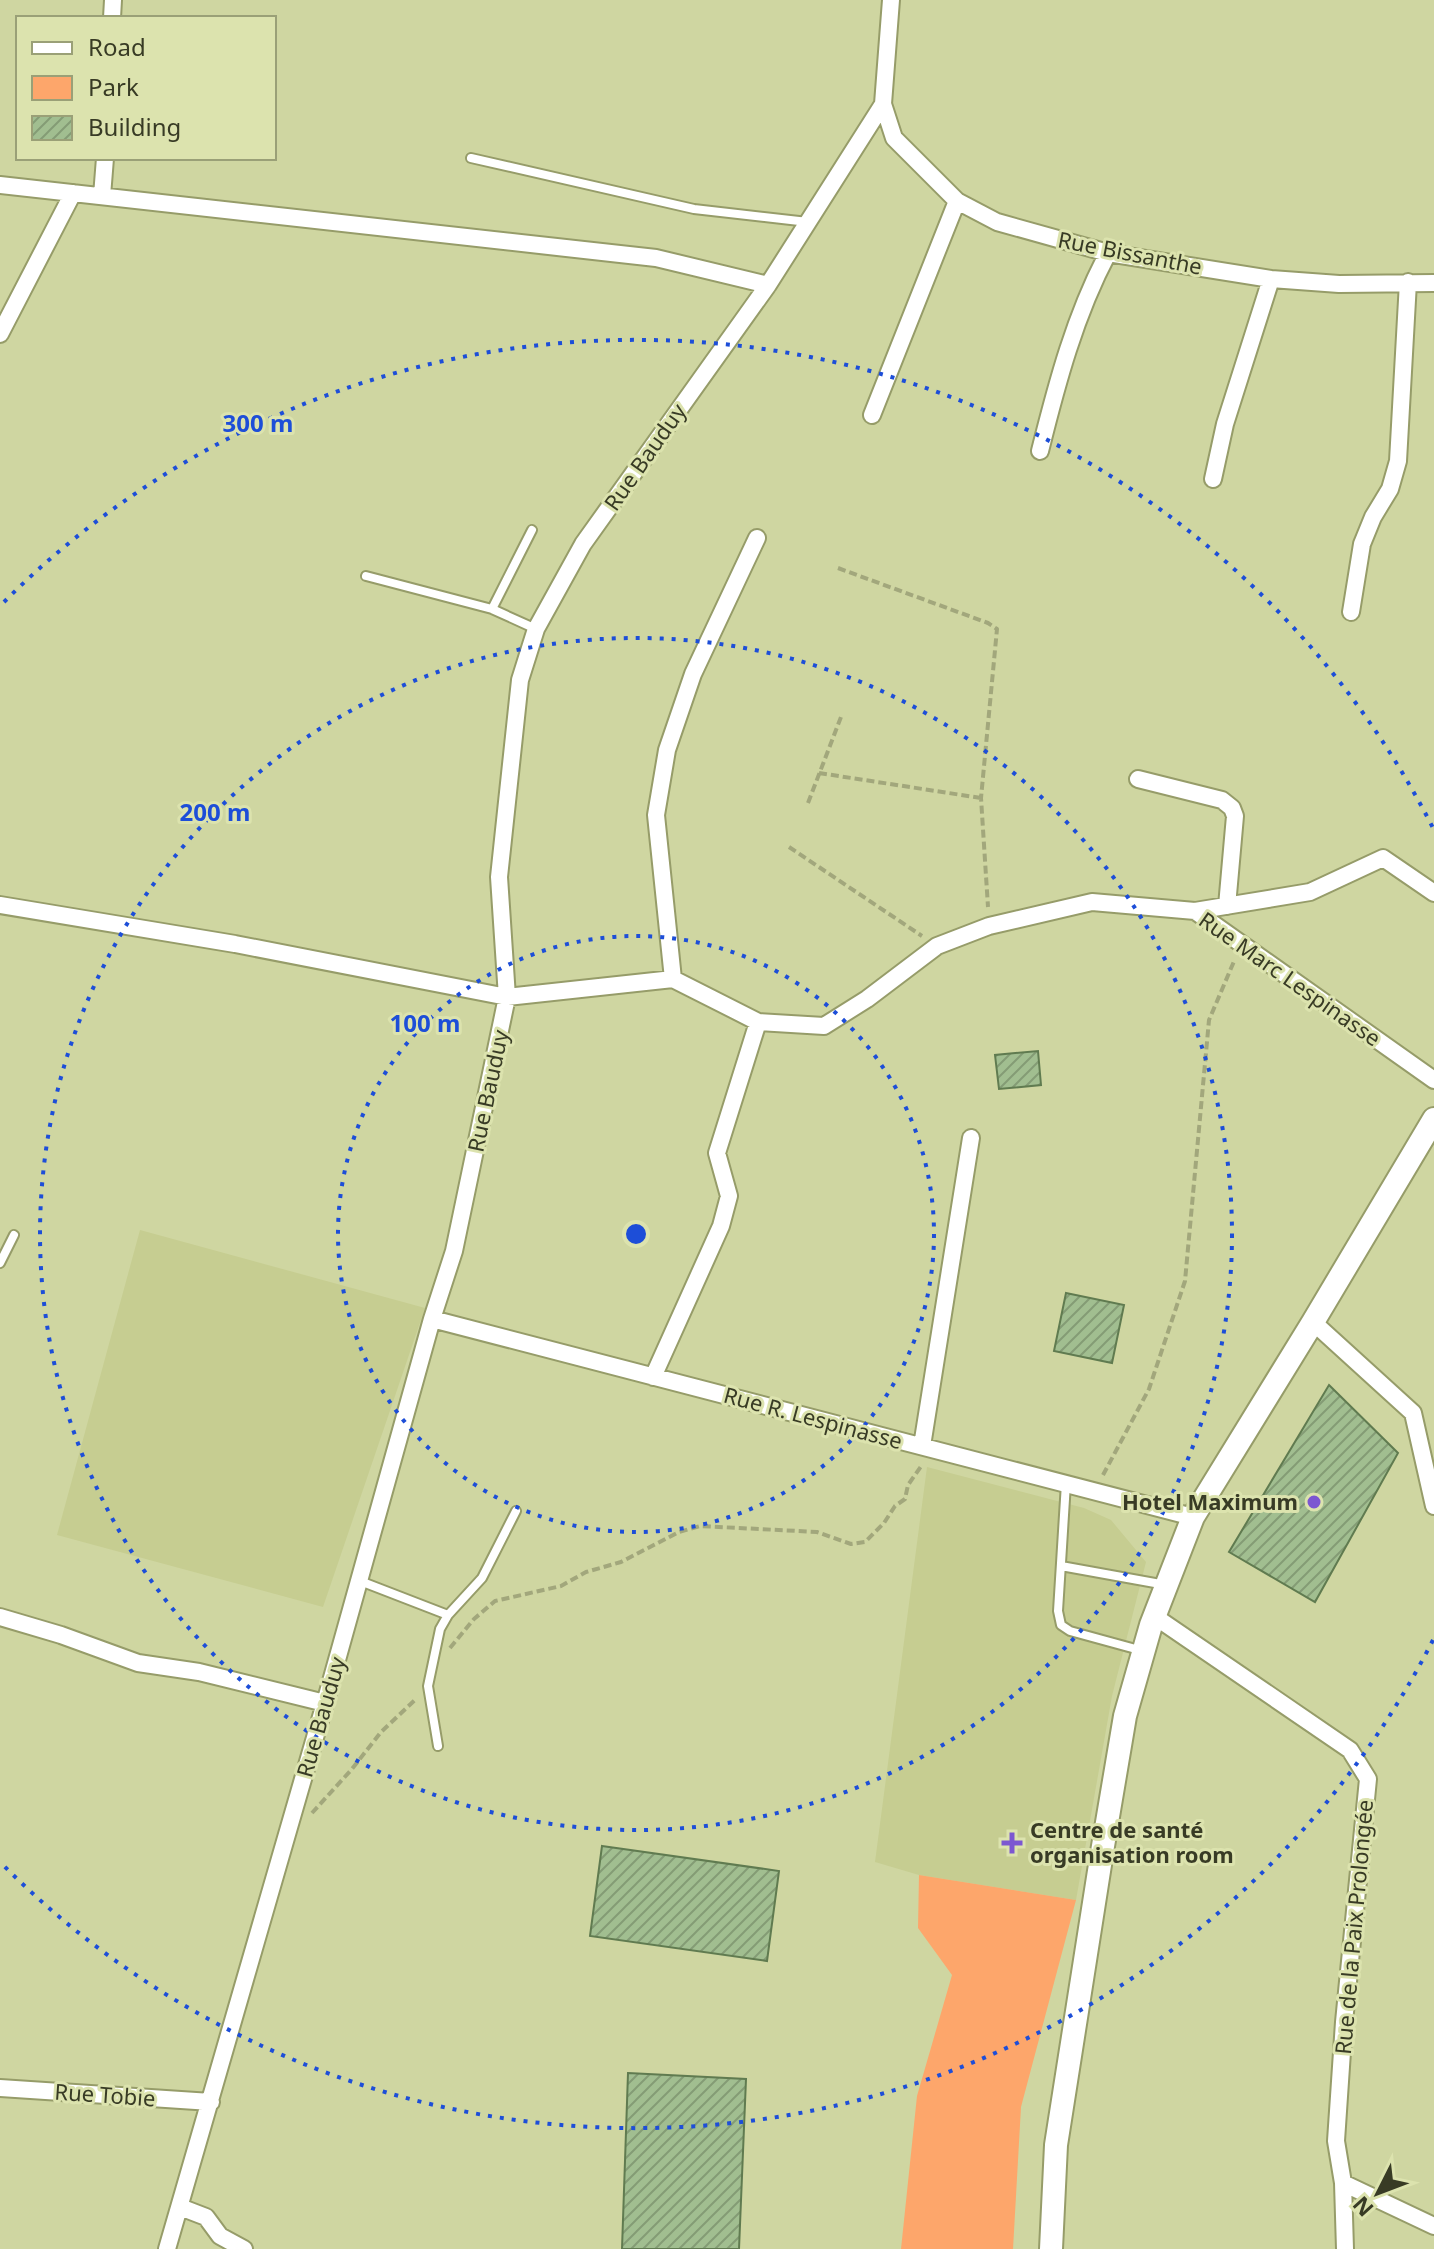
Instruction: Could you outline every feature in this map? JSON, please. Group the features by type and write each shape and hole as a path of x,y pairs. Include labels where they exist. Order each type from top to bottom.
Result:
{"main road":[{"path":"1051,2249 1056,2145 1125,1716 1154,1616 1193,1517 1434,1119"}],"street":[{"name":"Rue Bauduy","path":"167,2249 454,1251 507,997 499,877 520,680 536,629 583,544 768,285 883,104 891,0"},
{"name":"Rue Bissanthe","path":"883,104 894,138 957,201 997,222 1108,253 1271,279 1339,284 1434,283"},
{"path":"102,196 105,160"},
{"path":"0,185 656,258 768,285"},
{"path":"0,334 73,193"},
{"path":"872,415 957,201"},
{"path":"1040,451 1073,334 1094,279 1108,253"},
{"path":"1213,479 1225,424 1271,279"},
{"path":"1351,612 1362,544 1373,517 1390,489 1398,461 1408,282"},
{"path":"0,905 235,944 507,997 673,979 656,815 667,750 693,674 757,538"},
{"path":"1138,779 1222,800 1232,808 1235,816 1227,906"},
{"path":"1195,911 1310,892 1383,858 1434,893"},
{"name":"Rue Marc Lespinasse","path":"673,979 758,1022 824,1026 867,999 937,946 989,926 1092,902 1195,911 1434,1080"},
{"path":"653,1377 721,1226 729,1196 717,1153 758,1022"},
{"path":"926,1447 971,1138"},
{"name":"Rue R. Lespinasse","path":"432,1319 1193,1517"},
{"path":"1313,1322 1413,1413 1434,1506"},
{"name":"Rue de la Paix Prolongée","path":"1154,1616 1350,1750 1368,1779 1344,2022 1336,2141 1343,2183 1345,2249"},
{"path":"0,1617 138,1663 199,1672 325,1703"},
{"name":"Rue Tobie","path":"0,2088 211,2102"},
{"path":"1343,2183 1434,2226"},
{"path":"180,2207 206,2217 220,2236 244,2249"}],"lane":[{"path":"471,158 694,209 809,222"},
{"path":"492,609 532,530"},
{"path":"366,576 492,609 536,629"},
{"path":"0,1263 14,1235"},
{"path":"1066,1483 1058,1611 1061,1625 1070,1631 1143,1651"},
{"path":"438,1746 428,1686 440,1629 448,1615 482,1578 516,1511"},
{"path":"1061,1566 1166,1585"},
{"path":"359,1580 448,1615"}],"path":[{"path":"838,568 997,629 981,798 989,926"},
{"path":"808,803 841,717"},
{"path":"819,773 981,798"},
{"path":"789,847 937,946"},
{"path":"1094,1491 1149,1389 1185,1281 1209,1020 1242,944"},
{"path":"289,1825 315,1811 381,1732 428,1686 450,1648 474,1619 495,1601 561,1586 586,1572 621,1562 679,1532 700,1526 817,1532 851,1544 865,1542 884,1523 895,1506 905,1499 908,1485 926,1447"}],"shaded area":[{"path":"140,1230 425,1308 323,1607 57,1535"},
{"path":"927,1467 1084,1508 1111,1520 1146,1562 1112,1696 1076,1900 919,1875 875,1862"}],"green space":[{"path":"919,1875 1076,1900 1021,2107 1013,2249 901,2249 917,2096 952,1975 918,1928"}],"building":[{"path":"1038,1051 1041,1085 999,1089 995,1055"},
{"path":"1066,1293 1124,1305 1112,1363 1054,1351"},
{"name":"Hotel Maximum","path":"1329,1385 1398,1453 1315,1602 1229,1552"},
{"path":"602,1846 779,1871 767,1961 590,1936"},
{"path":"628,2073 746,2079 739,2249 622,2249"}],"place":[{"name":"Hotel Maximum","path":"1314,1502"},
{"name":"Centre de santé organisation room","path":"1012,1843"}]}
